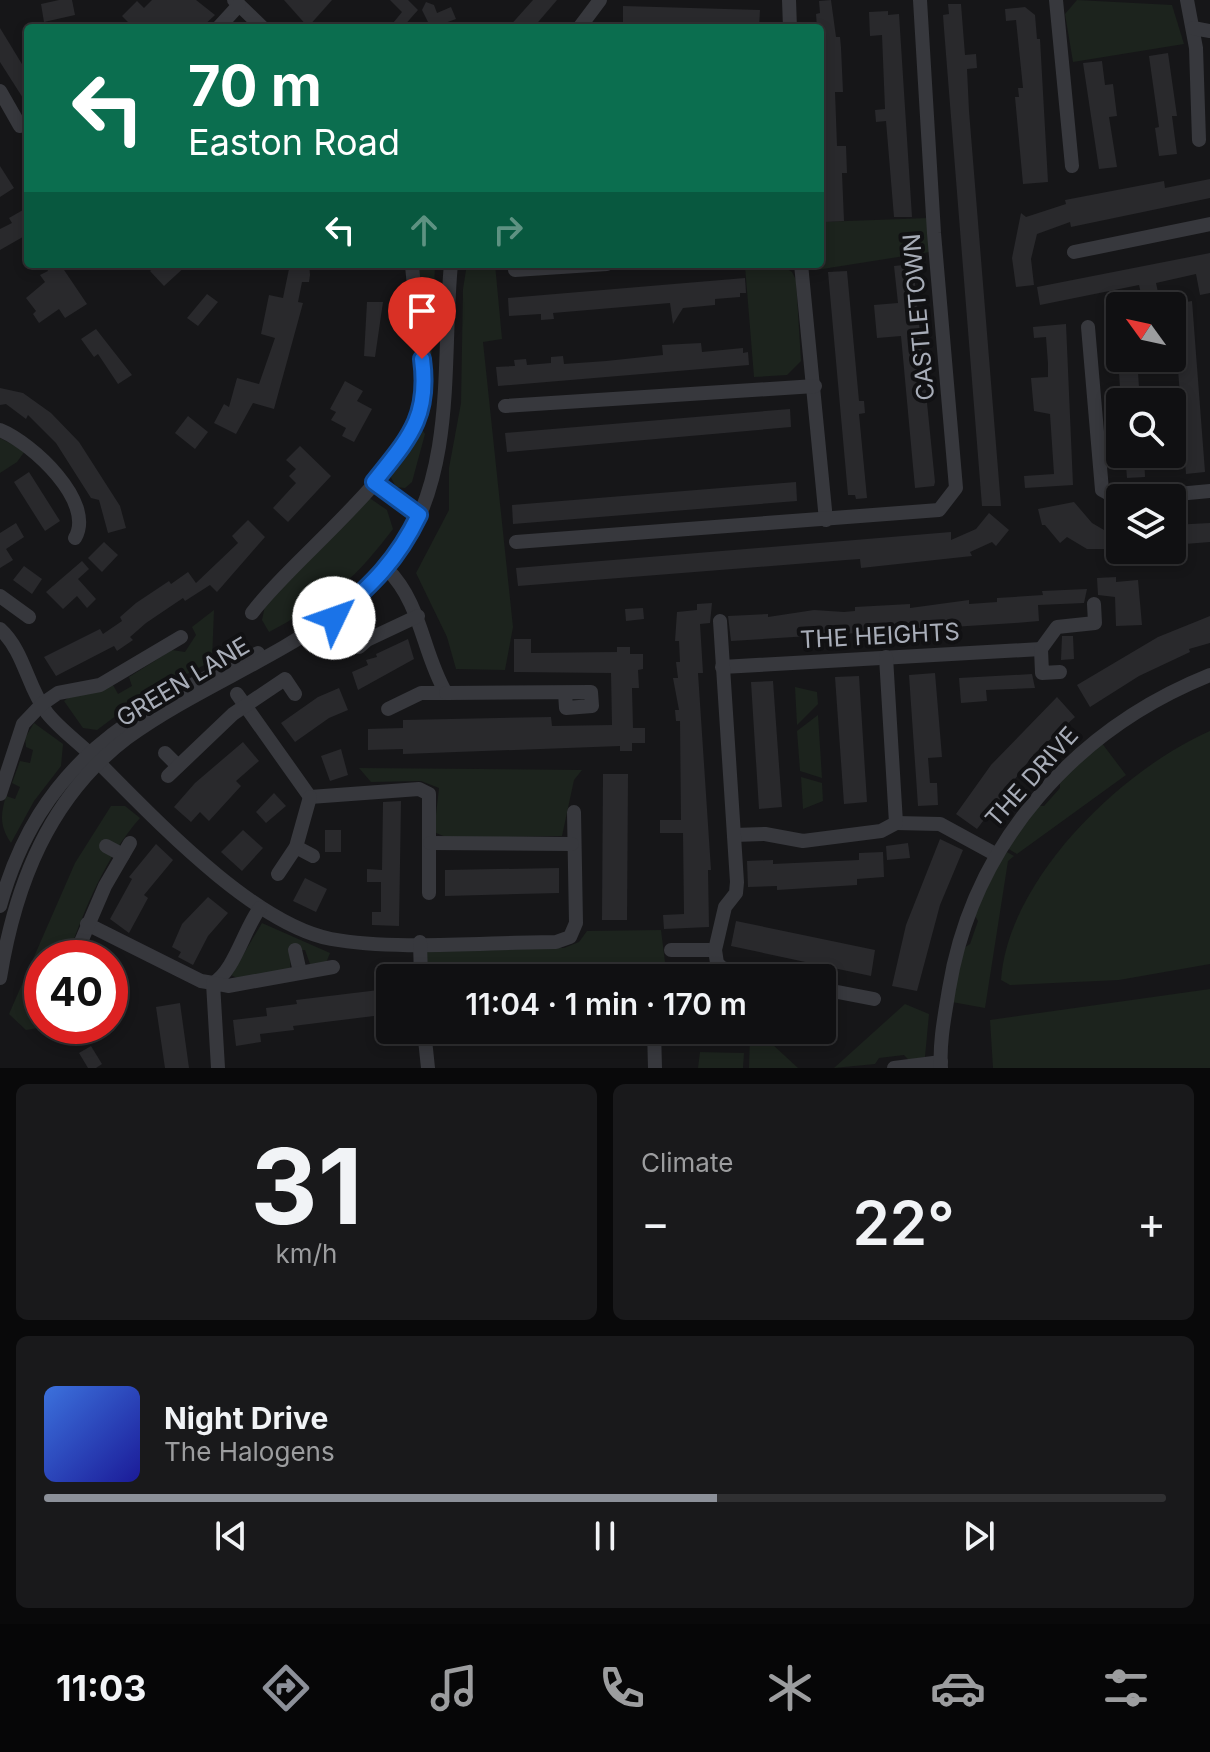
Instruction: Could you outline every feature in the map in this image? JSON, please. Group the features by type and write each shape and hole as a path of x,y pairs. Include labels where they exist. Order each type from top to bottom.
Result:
{"street":[{"path":"582,24 600,0"},
{"path":"789,0 790,24"},
{"name":"CASTLETOWN","path":"516,542 939,510 956,488 934,233 920,0"},
{"path":"1056,0 1072,166"},
{"path":"1187,0 1193,28 1199,140"},
{"path":"221,24 237,2 259,24"},
{"path":"1193,28 1210,31"},
{"path":"0,91 20,126"},
{"path":"1074,252 1210,224"},
{"path":"252,613 374,482 418,423 425,381 412,268"},
{"name":"GREEN LANE","path":"0,978 14,909 26,871 42,838 75,787 126,739 334,618 387,569 404,546 419,515 438,446 446,397 451,268"},
{"path":"515,270 546,268"},
{"path":"801,268 826,520"},
{"path":"1088,327 1102,490 1106,492"},
{"path":"505,406 815,386"},
{"path":"0,430 34,450 62,483 81,512 82,527 75,538"},
{"path":"374,482 419,515"},
{"path":"1186,493 1210,491"},
{"path":"387,569 418,616 437,679 446,693"},
{"path":"0,596 29,617"},
{"path":"1060,672 1042,673 1041,649 1057,627 1095,623 1094,604"},
{"path":"359,647 367,640 418,616"},
{"name":"GREEN LANE","path":"0,906 24,841 45,805 88,752 143,710 172,693 334,618"},
{"path":"718,964 715,950 725,907 736,893 720,621"},
{"path":"0,629 24,661 42,704 99,764 260,908 294,926 330,939 372,944 556,942 570,937 576,923 572,844 574,812"},
{"path":"0,794 23,724 42,704 58,693 100,685 181,637"},
{"name":"THE HEIGHTS","path":"722,667 1041,649"},
{"path":"886,657 896,823"},
{"name":"THE DRIVE","path":"941,1065 955,954 995,854 1033,803 1102,733 1154,701 1210,675"},
{"path":"165,753 173,771 241,700 285,679 295,694"},
{"path":"388,709 421,693 511,690 565,693"},
{"path":"241,700 310,797"},
{"path":"88,752 102,749 137,723 178,706"},
{"path":"24,841 81,770 99,764"},
{"path":"310,797 419,789 429,794 429,893"},
{"path":"278,874 296,847 310,797"},
{"path":"734,835 765,834 803,841 881,831 896,823 940,824 995,854"},
{"path":"430,843 572,844"},
{"path":"81,940 126,849 106,846"},
{"path":"296,847 313,856"},
{"path":"213,983 227,973 245,928 260,908"},
{"path":"87,924 201,981 228,986 333,967"},
{"path":"420,942 421,964"},
{"path":"295,950 300,972"},
{"path":"671,950 715,950"},
{"path":"213,983 218,1068"},
{"path":"836,992 874,999"},
{"path":"425,1044 428,1068"},
{"path":"654,1044 655,1068"},
{"path":"894,1068 941,1065"}],"shaded area":[{"path":"1077,0 1172,5 1184,44 1073,62 1065,14"},
{"path":"929,218 930,252 816,270 824,268 824,222"},
{"path":"416,268 435,268 431,369"},
{"path":"466,268 495,268 502,339 483,342 513,627 505,670 456,669 447,637 416,573 449,510 449,468 461,403 463,289"},
{"path":"745,268 786,268 796,280 801,361 787,375 754,377"},
{"path":"421,428 425,434 412,482 405,488 396,487 388,472"},
{"path":"0,438 25,451 17,462 0,473"},
{"path":"368,497 387,510 393,529 338,589 269,632 262,620 265,606"},
{"path":"214,610 212,661 137,700 97,730 83,728 64,701 72,695 113,685 118,694 132,686 129,677 172,650 185,652 196,635 192,627"},
{"path":"795,687 817,692 818,704 797,725"},
{"path":"818,715 822,778 800,771 797,731"},
{"path":"34,723 63,744 61,766 34,801 11,843 3,826 3,809 6,796 15,799 20,787 12,783 20,761 30,763 33,750 26,747 25,738"},
{"path":"1210,731 1210,964 1119,980 1010,985 1001,980 1008,942 1024,904 1047,867 1075,832 1141,772"},
{"path":"1101,742 1126,775 1017,854 1007,848 1037,806 1044,806 1060,788 1060,780"},
{"path":"359,768 582,770 574,780 562,836 448,838 434,832 439,788 421,781 371,782"},
{"path":"801,777 822,783 823,801 803,809"},
{"path":"111,806 125,806 140,818 106,867 74,940 41,940 75,863"},
{"path":"1005,851 1014,856 1008,861 985,1008 952,1002 964,948 970,944 978,921 974,914"},
{"path":"262,923 330,953 326,963 310,964 305,950 291,950 290,969 239,979 231,975"},
{"path":"661,930 665,964 421,964 420,942 564,948 579,942 587,931"},
{"path":"24,980 24,1028 9,1014"},
{"path":"1210,989 1210,1068 993,1068 990,1020"},
{"path":"905,1004 929,1014 925,1057 909,1060 904,1055 879,1058 875,1064 834,1068"},
{"path":"750,1044 772,1044 798,1068 749,1068"},
{"path":"700,1052 744,1053 743,1068 698,1068"}],"building":[{"path":"72,0 75,15 44,22 41,4"},
{"path":"152,0 196,0 215,15 205,24 130,24 122,16 137,1 144,8"},
{"path":"284,0 332,0 311,24 305,24"},
{"path":"390,0 408,0 418,10 406,24 392,24 402,12"},
{"path":"533,0 557,0 536,24 512,24"},
{"path":"831,0 836,37 840,37 843,92 835,92 837,146 846,146 847,173 842,173 844,221 825,222 824,24 817,24 819,1"},
{"path":"426,2 434,5 437,13 451,7 456,19 429,24 422,10"},
{"path":"948,4 961,4 965,55 976,54 977,68 967,69 969,111 1001,506 982,506 943,15 949,14"},
{"path":"623,6 760,10 759,24 623,24"},
{"path":"1025,7 1035,15 1037,39 1040,39 1048,182 1023,184 1015,97 1019,97 1018,88 1023,88 1016,20 1006,21 1005,9"},
{"path":"888,11 888,15 899,14 912,217 894,217 886,121 876,122 875,110 885,109 882,35 870,36 869,12"},
{"path":"0,28 24,67 24,100 0,62"},
{"path":"1168,53 1177,116 1172,116 1177,154 1159,156 1155,128 1159,127 1149,56"},
{"path":"1102,61 1105,85 1113,84 1117,116 1109,117 1117,167 1099,169 1083,63"},
{"path":"0,166 14,188 0,197"},
{"path":"1210,179 1210,198 1071,227 1070,222 1037,234 1031,259 1034,285 1016,287 1012,258 1021,213 1026,217 1066,204 1065,200 1164,181 1165,188"},
{"path":"23,210 24,236 0,250 0,229 12,223 9,218"},
{"path":"1210,253 1210,293 1200,295 1196,274 1156,283 1158,292 1141,292 1139,285 1040,305 1037,287"},
{"path":"913,264 935,482 934,486 915,488 901,336 877,338 874,305 898,303 894,266"},
{"path":"46,268 63,268 87,304 65,318 59,309 39,323 33,314 36,311 26,298 45,282 40,275 48,271"},
{"path":"153,268 184,268 164,286 150,271"},
{"path":"289,268 309,268 309,282 302,282 298,302 303,303 274,409 253,403 236,434 214,423 224,404 229,407 237,378 259,384 275,338 261,334 269,295 283,298"},
{"path":"847,271 859,401 864,401 865,413 859,414 867,498 856,499 855,495 848,495 828,272"},
{"path":"745,278 746,293 740,293 740,297 715,299 715,305 683,308 673,324 670,303 553,313 554,319 541,320 541,314 509,316 508,298"},
{"path":"207,294 218,302 198,326 187,318"},
{"path":"1192,301 1205,472 1186,474 1186,388 1179,388 1178,372 1186,372 1186,302"},
{"path":"367,302 383,302 375,357 364,356"},
{"path":"1066,324 1073,485 1025,488 1024,476 1054,474 1050,414 1034,411 1031,378 1048,377 1046,337 1034,338 1033,327"},
{"path":"96,329 132,375 118,384 98,354 94,357 81,339"},
{"path":"701,343 702,352 743,348 743,353 748,352 749,365 498,386 496,367 515,366 514,360 526,359 527,365 551,363 551,357 563,356 564,364 606,361 663,355 662,345"},
{"path":"1119,372 1138,372 1139,388 1120,388"},
{"path":"345,381 363,391 357,401 372,409 354,442 342,436 346,428 331,420 336,412 330,409"},
{"path":"0,388 23,393 51,413 79,442 120,506 126,528 108,533 99,500 91,498 56,443 28,415 26,419 6,404 0,405"},
{"path":"790,409 791,427 507,452 505,433"},
{"path":"188,416 208,432 195,449 175,433"},
{"path":"300,446 331,476 288,522 273,508 296,483 289,476 296,469 286,460"},
{"path":"1126,468 1145,468 1145,477 1127,478"},
{"path":"29,472 60,521 45,531 14,482"},
{"path":"796,482 797,501 513,524 512,505"},
{"path":"1074,502 1092,523 1106,530 1106,549 1087,549 1067,537 1060,543 1042,525 1038,509"},
{"path":"989,513 1009,530 996,546 992,542 970,552 972,556 861,568 860,559 518,586 516,568 951,532 951,540 976,529"},
{"path":"248,520 265,537 217,592 210,585 185,601 183,598 146,623 130,637 133,640 117,651 114,646 56,676 44,657 100,629 103,634 122,621 120,617 136,603 169,581 171,584 188,572 196,583 238,543 232,536"},
{"path":"16,523 24,537 6,549 13,560 0,568 0,533"},
{"path":"1210,523 1210,542 1186,544 1186,524"},
{"path":"104,542 118,555 102,572 88,558"},
{"path":"82,561 89,569 78,579 96,599 87,608 77,596 63,609 46,592"},
{"path":"24,566 42,579 32,594 13,580"},
{"path":"1116,577 1116,582 1138,580 1142,625 1116,626 1115,597 1098,595 1097,578"},
{"path":"1087,589 1084,603 1038,605 1039,621 1015,623 731,641 728,616 768,614 768,617 814,610 844,612 855,611 855,607 910,604 910,608 969,600 969,604 997,602 997,598 1043,595 1042,591"},
{"path":"712,603 710,623 700,624 703,673 698,673 711,870 708,870 709,927 664,929 663,915 684,914 683,833 660,833 660,820 681,820 680,721 676,721 675,710 679,710 673,678 678,678 676,662 680,662 679,641 675,641 677,612 697,610 697,604"},
{"path":"643,608 644,619 626,621 625,609"},
{"path":"1210,616 1210,643 1189,649 1190,652 1139,676 1090,707 1077,685 1158,637"},
{"path":"1062,636 1073,636 1074,659 1061,660"},
{"path":"408,639 414,659 358,690 352,672 368,665 366,660 377,657 376,654"},
{"path":"514,639 531,639 531,653 617,652 617,647 630,647 630,654 643,654 643,669 638,670 639,688 632,688 633,728 645,728 645,743 632,743 632,751 620,751 620,746 403,754 403,749 368,750 368,729 403,728 403,720 551,717 552,726 612,725 611,673 514,672"},
{"path":"935,673 942,757 928,758 930,783 937,783 938,805 918,806 909,675"},
{"path":"1032,674 1035,688 986,690 987,701 961,703 959,678"},
{"path":"859,676 867,802 844,804 835,677"},
{"path":"773,681 782,807 759,809 751,682"},
{"path":"339,688 348,710 329,718 295,742 281,723 318,697"},
{"path":"1057,697 1075,717 1034,754 977,829 956,814 991,765"},
{"path":"243,742 259,761 236,781 241,786 209,821 200,812 191,822 174,807 195,783"},
{"path":"341,749 348,775 330,781 321,756"},
{"path":"603,774 628,774 627,920 602,920"},
{"path":"274,793 286,806 266,823 256,812"},
{"path":"401,801 399,926 372,925 372,912 381,912 381,882 367,882 367,869 382,870 383,802"},
{"path":"243,830 263,848 242,871 221,852"},
{"path":"325,830 341,830 341,852 325,852"},
{"path":"940,839 963,850 940,905 917,991 892,986 906,925"},
{"path":"908,843 910,858 887,860 886,846"},
{"path":"156,844 173,860 144,895 148,898 129,933 110,919 132,879 129,877"},
{"path":"883,852 884,877 857,879 857,885 777,890 777,886 748,887 747,861 773,860 773,864 859,860 859,853"},
{"path":"559,868 559,893 445,896 445,870"},
{"path":"305,878 327,889 316,912 293,901"},
{"path":"208,897 228,913 208,936 193,965 178,957 181,952 172,947 182,924"},
{"path":"736,921 875,950 871,976 836,968 836,964 815,964 731,946"},
{"path":"376,990 376,1016 293,1026 294,1030 260,1034 261,1042 236,1046 233,1020 267,1016 266,1008 297,1004 296,1000"},
{"path":"180,1003 189,1068 165,1068 156,1007"},
{"path":"91,1046 102,1064 96,1068 88,1068 79,1053"}],"route":[{"path":"334,618 387,569 404,546 419,515 374,482 418,423 425,393 422,359"}]}
